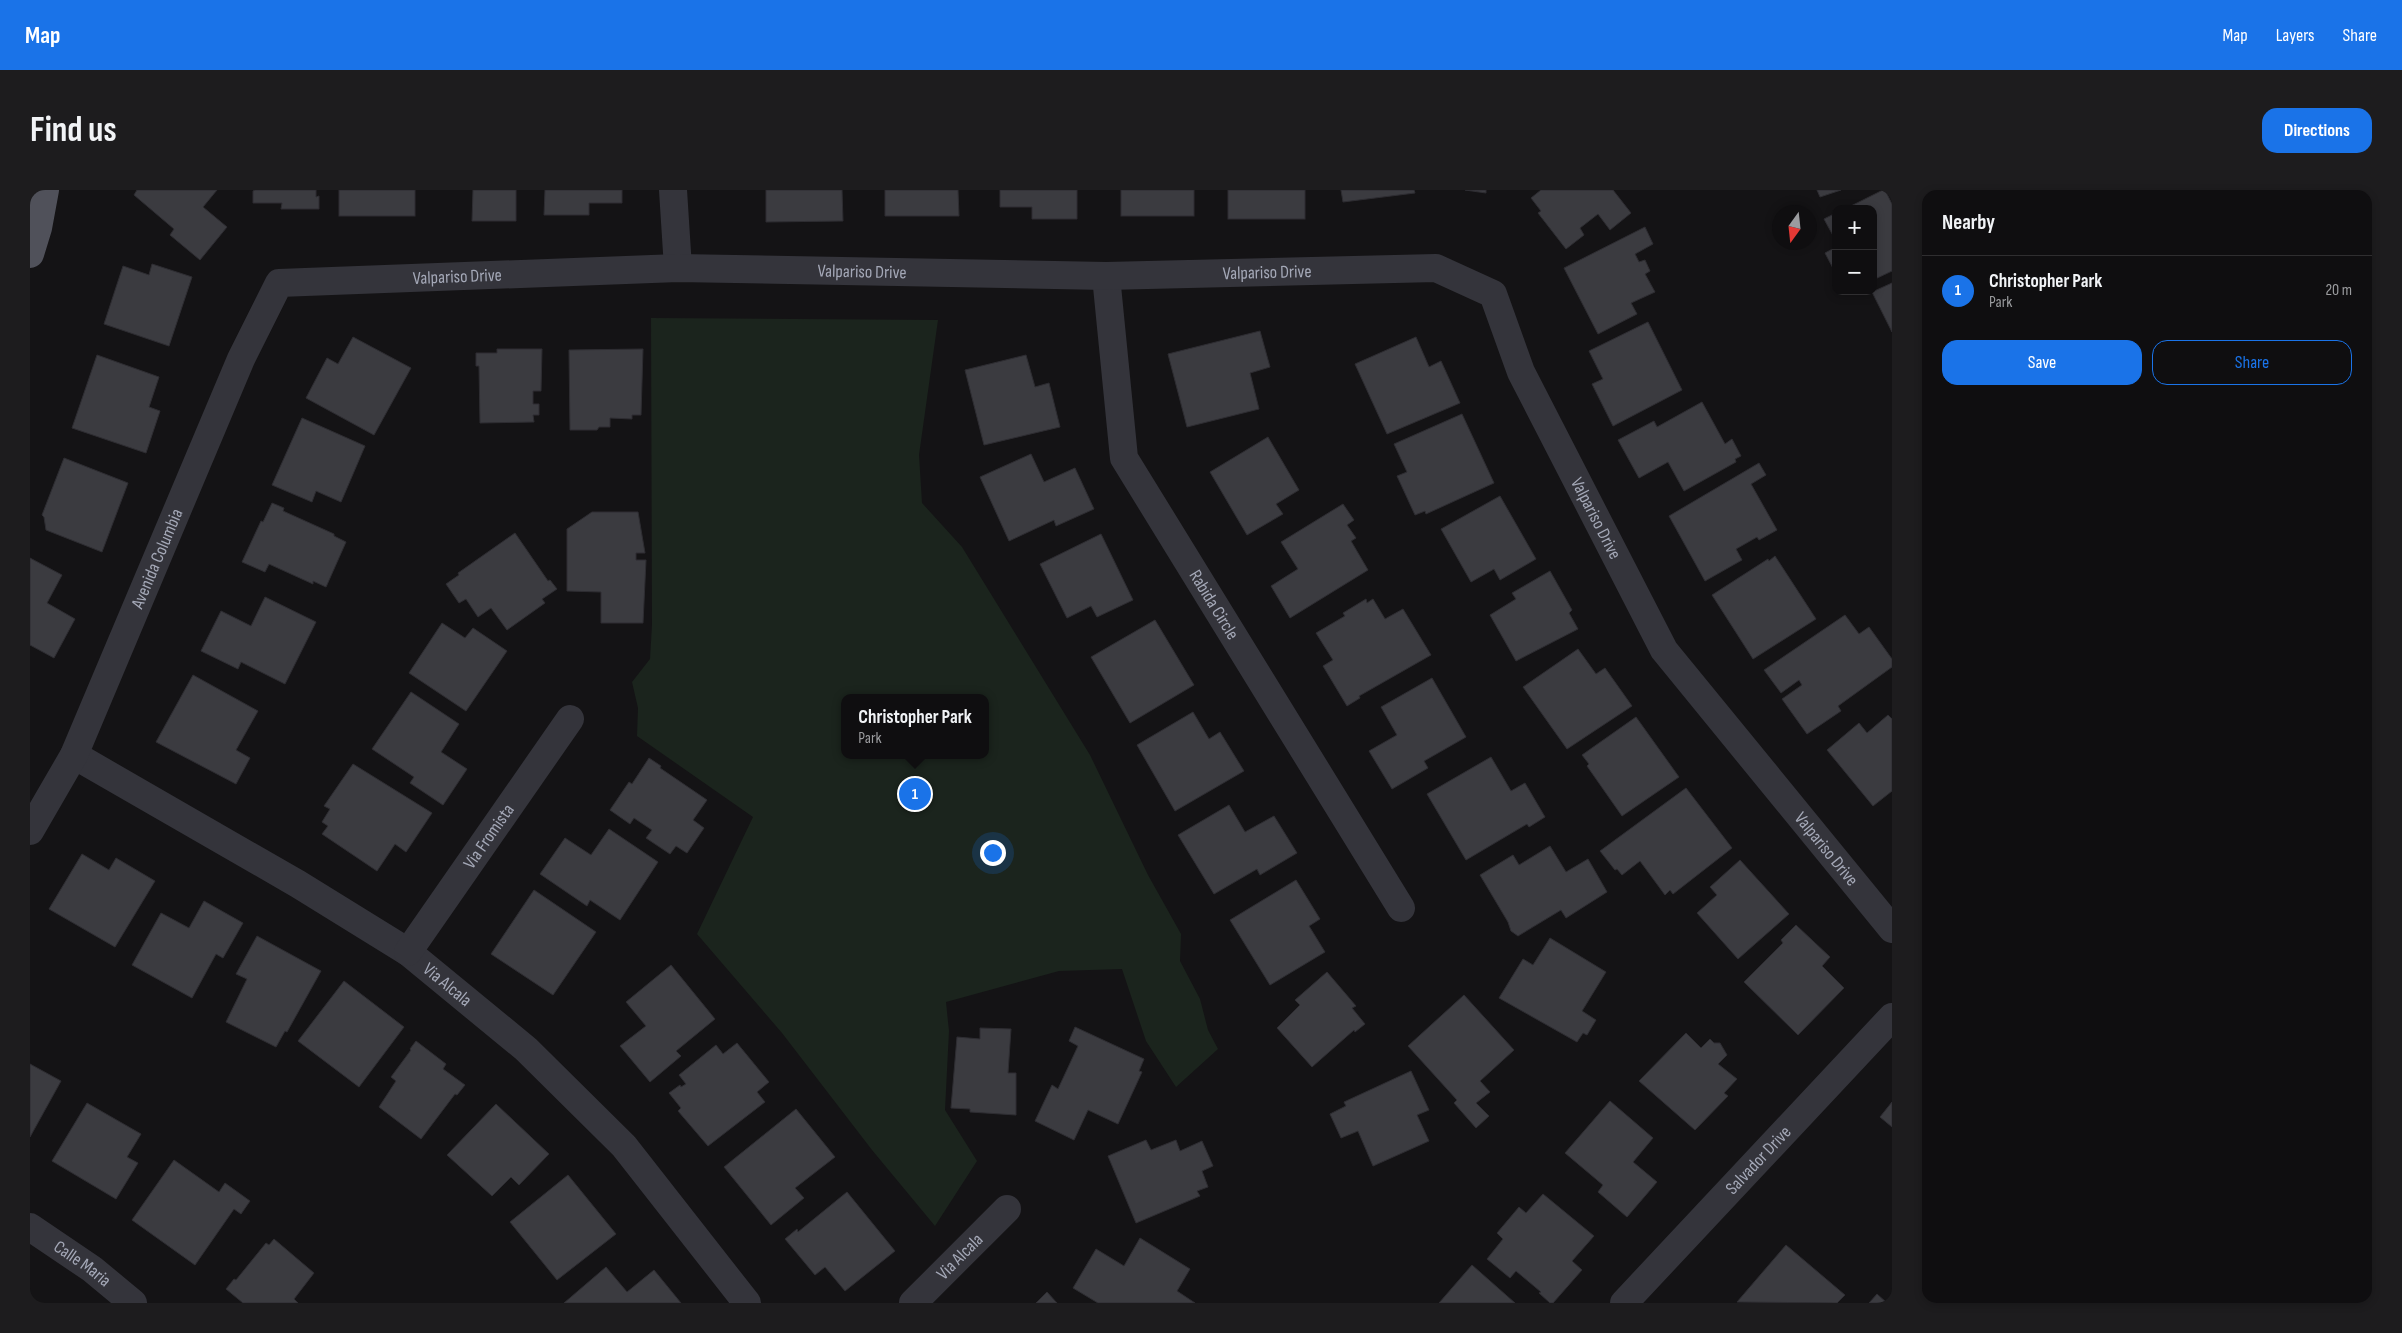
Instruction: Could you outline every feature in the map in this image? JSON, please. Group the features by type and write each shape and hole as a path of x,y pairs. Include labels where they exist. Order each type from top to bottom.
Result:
{"main road":[{"path":"30,254 38,228 45,190"}],"street":[{"path":"673,190 678,268"},
{"name":"Valpariso Drive","path":"279,283 678,268 1106,276 1436,268 1493,294 1521,372 1664,650 1892,929"},
{"name":"Rabida Circle","path":"1106,276 1124,458 1401,908"},
{"name":"Avenida Columbia","path":"30,830 74,755 241,359 279,283"},
{"name":"Via Fromista","path":"408,952 570,719"},
{"name":"Via Alcala","path":"74,755 298,884 408,952 526,1049 624,1146 748,1303"},
{"name":"Salvador Drive","path":"1628,1302 1892,1017"},
{"name":"Via Alcala","path":"913,1303 1007,1209"},
{"name":"Calle Maria","path":"30,1227 92,1269 133,1303"}],"shaded area":[{"path":"651,318 938,320 919,455 922,503 962,547 1090,755 1148,875 1181,934 1180,961 1200,999 1208,1030 1218,1049 1176,1087 1146,1041 1122,969 1059,971 946,1002 949,1031 945,1110 977,1161 935,1226 872,1150 782,1033 697,934 753,817 637,736 638,708 632,682 650,659 652,625"}],"building":[{"path":"137,190 217,190 203,207 227,227 200,260 170,235 174,229 134,195"},
{"path":"255,190 316,190 316,197 319,196 319,209 281,209 282,203 253,203 253,191"},
{"path":"339,190 415,190 415,216 339,216"},
{"path":"473,190 516,190 516,221 472,221"},
{"path":"545,190 622,190 622,203 589,203 589,215 544,215"},
{"path":"766,190 842,190 843,221 766,222"},
{"path":"885,190 958,190 959,216 885,216"},
{"path":"1000,190 1077,190 1077,219 1032,219 1032,207 1000,207"},
{"path":"1121,190 1194,190 1194,216 1121,216"},
{"path":"1228,190 1305,190 1305,219 1228,219"},
{"path":"1341,190 1414,190 1415,193 1343,202"},
{"path":"1465,190 1486,190 1486,193"},
{"path":"1541,190 1613,190 1631,213 1610,230 1598,214 1580,228 1584,235 1566,249 1538,213 1541,211 1531,198"},
{"path":"1817,190 1841,190 1820,197"},
{"path":"1883,190 1885,190 1892,204 1892,271 1877,278 1877,205 1853,205"},
{"path":"1832,215 1832,234 1824,219"},
{"path":"1645,227 1653,244 1635,254 1639,262 1645,260 1650,271 1645,274 1655,292 1631,303 1637,314 1598,334 1564,268"},
{"path":"1832,249 1832,266 1825,253"},
{"path":"152,264 192,277 169,346 104,324 123,266 149,275"},
{"path":"1892,283 1892,332 1874,295 1877,295 1877,290"},
{"path":"1648,322 1682,390 1613,426 1592,384 1603,379 1589,351"},
{"path":"1260,331 1270,367 1250,373 1259,409 1187,427 1168,354"},
{"path":"353,337 411,368 374,435 306,398 327,358 338,364"},
{"path":"1416,337 1429,367 1441,361 1460,403 1387,434 1355,364"},
{"path":"497,349 542,349 541,391 533,391 533,404 539,404 539,415 533,415 534,422 480,423 479,366 476,366 476,353 497,353"},
{"path":"643,349 641,415 632,415 632,419 610,418 610,427 599,427 597,430 570,430 569,350"},
{"path":"97,355 159,377 149,407 160,411 146,453 72,428"},
{"path":"1026,355 1035,387 1049,383 1060,427 984,445 965,370"},
{"path":"1702,402 1725,444 1732,439 1741,456 1735,459 1736,462 1684,491 1668,462 1639,478 1618,440 1654,421 1657,427"},
{"path":"1462,414 1494,483 1426,514 1425,511 1415,515 1397,476 1407,472 1394,444"},
{"path":"302,418 365,446 341,502 316,491 312,502 272,485"},
{"path":"1268,437 1299,490 1276,504 1283,514 1247,535 1210,472"},
{"path":"1031,454 1044,482 1075,468 1094,509 1056,526 1054,520 1009,541 980,477"},
{"path":"64,458 128,483 102,552 46,530 42,515"},
{"path":"1759,463 1766,475 1751,484 1777,530 1759,540 1757,537 1736,549 1742,560 1705,581 1669,516"},
{"path":"1500,496 1536,559 1500,580 1494,569 1471,582 1441,529"},
{"path":"272,503 284,508 283,511 334,534 334,536 346,542 326,587 313,581 313,584 269,564 265,572 242,562 261,521 263,522"},
{"path":"1343,504 1354,520 1347,525 1356,538 1351,541 1368,570 1290,618 1271,586 1298,569 1281,542"},
{"path":"592,512 638,512 645,553 636,553 636,560 646,560 643,623 601,623 601,592 567,591 567,529"},
{"path":"515,533 548,581 550,580 557,589 542,599 545,603 507,630 491,608 478,617 466,599 459,603 446,584 459,575 458,573"},
{"path":"1101,534 1133,600 1097,617 1091,606 1067,618 1040,564"},
{"path":"1775,556 1816,619 1753,659 1712,595"},
{"path":"30,558 62,575 47,603 75,619 54,658 30,645"},
{"path":"1550,571 1572,610 1569,613 1578,629 1516,661 1490,615 1516,599 1512,593"},
{"path":"265,597 316,622 285,684 241,662 238,669 201,651 221,611 251,626"},
{"path":"1366,599 1367,603 1373,599 1385,619 1403,609 1431,655 1359,696 1360,698 1347,706 1323,666 1333,660 1316,633 1345,616 1343,613"},
{"path":"1845,615 1859,634 1869,627 1892,659 1892,667 1838,706 1841,711 1807,734 1782,699 1802,685 1799,680 1781,693 1764,670"},
{"path":"1155,620 1194,685 1130,723 1091,657"},
{"path":"442,623 465,638 473,628 507,651 466,711 409,673"},
{"path":"1578,649 1596,674 1605,668 1632,706 1567,749 1523,687"},
{"path":"193,675 258,711 236,750 250,758 236,784 156,742"},
{"path":"1432,678 1466,737 1424,761 1428,768 1392,789 1369,751 1397,735 1381,707"},
{"path":"411,692 459,724 441,752 467,769 443,805 410,783 414,777 372,749"},
{"path":"1193,712 1209,739 1220,732 1244,771 1175,811 1137,745"},
{"path":"1888,715 1892,719 1892,791 1873,806 1827,750 1859,723 1867,733"},
{"path":"1636,717 1679,777 1622,816 1587,766 1589,764 1582,755"},
{"path":"1491,757 1511,791 1525,783 1545,817 1529,827 1527,824 1466,860 1427,794"},
{"path":"649,758 661,766 660,768 707,800 693,820 704,828 687,853 676,846 670,854 646,838 652,830 634,818 630,824 610,810 629,782 632,784"},
{"path":"353,764 432,813 406,852 395,844 377,871 322,834 328,826 322,822 330,809 324,806"},
{"path":"1686,788 1732,848 1673,894 1670,890 1665,895 1640,861 1622,875 1617,869 1615,870 1600,851"},
{"path":"1229,805 1245,832 1274,816 1297,853 1260,875 1257,869 1214,894 1178,835"},
{"path":"609,829 658,862 620,920 590,900 587,906 540,874 565,838 591,855"},
{"path":"1550,846 1566,872 1588,859 1607,892 1566,918 1561,910 1518,936 1511,931 1508,922 1480,875 1513,855 1519,865"},
{"path":"82,854 109,870 116,858 155,881 115,947 49,909"},
{"path":"1740,860 1789,914 1738,959 1697,913 1717,895 1710,887"},
{"path":"1296,880 1320,919 1309,926 1325,952 1270,985 1230,920"},
{"path":"534,890 596,932 553,995 491,954"},
{"path":"204,901 243,923 223,958 216,954 192,998 132,965 161,913 189,928"},
{"path":"1796,925 1830,957 1822,966 1844,988 1798,1035 1744,982 1783,943 1781,940"},
{"path":"257,936 321,971 287,1032 285,1031 276,1047 226,1022 247,979 236,974"},
{"path":"1550,938 1606,972 1582,1011 1596,1020 1587,1035 1583,1033 1577,1042 1499,998 1523,959 1533,965"},
{"path":"671,965 715,1019 676,1051 681,1056 650,1082 620,1046 646,1026 626,1002"},
{"path":"1327,972 1356,1006 1352,1008 1365,1024 1355,1032 1354,1030 1312,1067 1277,1028 1300,1005 1295,1000"},
{"path":"344,981 404,1027 359,1087 298,1041"},
{"path":"1464,995 1514,1050 1480,1081 1490,1092 1476,1103 1489,1116 1476,1128 1454,1103 1457,1100 1408,1046"},
{"path":"1075,1027 1144,1059 1139,1071 1142,1072 1118,1124 1088,1110 1074,1140 1035,1121 1052,1085 1058,1089 1078,1046 1069,1041"},
{"path":"980,1028 1011,1029 1008,1073 1016,1073 1016,1115 970,1112 970,1109 951,1108 957,1037 980,1039"},
{"path":"1686,1033 1701,1048 1710,1039 1714,1043 1720,1043 1727,1055 1718,1064 1737,1079 1724,1093 1728,1096 1695,1130 1639,1081"},
{"path":"416,1041 446,1064 443,1069 465,1085 457,1095 455,1094 421,1139 379,1107 396,1081 391,1077"},
{"path":"737,1043 769,1082 757,1092 765,1102 708,1146 678,1111 681,1108 669,1093 680,1085 681,1087 686,1084 679,1075 716,1045 723,1054"},
{"path":"30,1064 61,1081 30,1137"},
{"path":"1411,1071 1429,1110 1417,1115 1429,1141 1373,1166 1358,1131 1341,1138 1330,1114 1346,1106 1344,1102"},
{"path":"1610,1101 1653,1138 1633,1162 1657,1182 1627,1217 1598,1192 1603,1185 1565,1153"},
{"path":"1892,1102 1892,1127 1880,1117"},
{"path":"87,1103 141,1134 127,1157 138,1163 116,1199 52,1161"},
{"path":"496,1104 549,1154 519,1185 511,1177 492,1196 447,1155"},
{"path":"796,1109 835,1157 795,1188 804,1198 771,1225 724,1167"},
{"path":"1146,1140 1151,1150 1176,1140 1180,1151 1202,1141 1213,1166 1202,1171 1208,1187 1197,1191 1200,1196 1136,1223 1108,1156"},
{"path":"174,1160 219,1192 225,1183 250,1201 241,1214 234,1209 195,1265 132,1220"},
{"path":"568,1175 616,1234 557,1280 510,1222"},
{"path":"847,1192 895,1251 845,1291 825,1267 815,1275 785,1239 797,1229 798,1232"},
{"path":"1543,1194 1594,1236 1572,1261 1582,1270 1553,1303 1550,1303 1539,1293 1541,1292 1516,1271 1510,1278 1487,1259 1503,1239 1497,1233 1519,1207 1526,1213"},
{"path":"1140,1238 1190,1269 1177,1291 1195,1303 1098,1303 1073,1288 1096,1249 1124,1266"},
{"path":"274,1239 314,1273 294,1299 298,1303 243,1303 226,1289 234,1279 236,1280 266,1243 269,1245"},
{"path":"1786,1245 1845,1295 1837,1303 1737,1302"},
{"path":"1472,1265 1515,1303 1439,1303"},
{"path":"606,1267 627,1292 654,1270 681,1303 564,1303"},
{"path":"1047,1292 1057,1303 1036,1303"},
{"path":"1877,1294 1887,1303 1869,1303"}],"place":[{"name":"Christopher Park","path":"915,794"}]}
